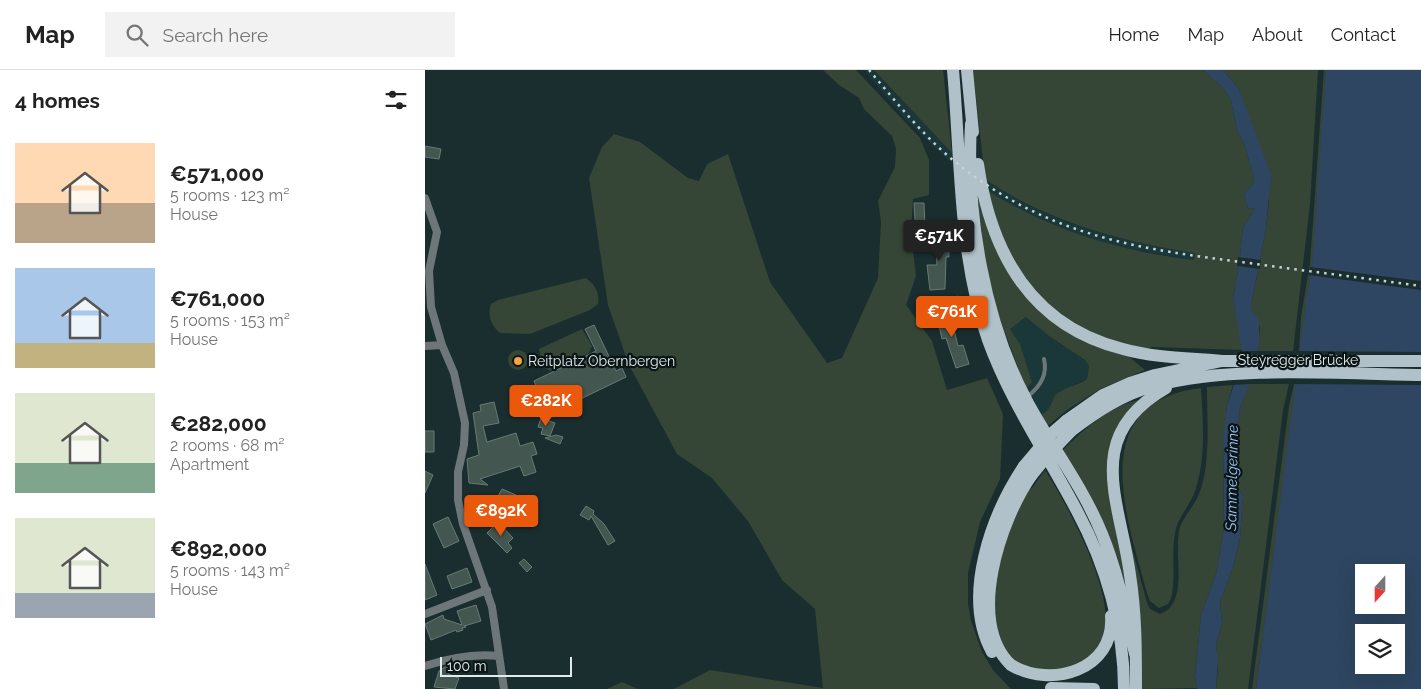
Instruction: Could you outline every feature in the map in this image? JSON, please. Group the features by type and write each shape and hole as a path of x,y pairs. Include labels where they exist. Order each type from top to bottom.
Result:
{"main road":[{"path":"953,70 966,244 982,320 1006,384 1077,512 1095,551 1108,588 1119,629 1124,689"},
{"path":"967,70 971,124 971,167 979,248 985,286 998,336 1025,398 1074,479 1102,532 1113,563 1135,654"},
{"path":"971,124 980,176 993,228 1006,260 1031,295 1062,323 1085,336 1137,352 1178,369"},
{"name":"Steyregger Brücke","path":"1178,369 1222,361 1421,361"},
{"path":"1094,689 1041,687 1023,682 1005,669 997,660 983,629 980,604 981,575 988,541 1002,505 1051,434 1068,426 1092,402 1117,388 1143,378 1178,369"},
{"path":"1136,689 1135,607 1113,489 1113,461 1119,434 1133,412 1178,369"},
{"name":"Steyregger Brücke","path":"1178,369 1234,375 1421,375"},
{"path":"1027,471 1006,522 993,574 991,619 996,642 1005,658 1017,670 1043,681 1069,679 1087,670 1103,654 1110,635 1108,588"}],"street":[{"path":"425,198 437,232 431,257 429,288 433,315 442,345 454,373 465,423 464,445 458,472 457,500 487,590 496,628 504,689"},
{"path":"425,346 442,345"},
{"path":"425,614 487,590"},
{"path":"425,666 445,660 483,654 499,656"}],"lane":[{"path":"1025,398 1040,384 1045,370 1044,359"}],"shaded area":[{"path":"864,70 874,70 952,153 952,164 905,119"},
{"path":"985,179 1026,204 1067,222 1117,238 1195,252 1194,260 1117,247 1060,229 1031,216 987,190"},
{"path":"1027,317 1049,336 1085,360 1089,366 1087,379 1060,391 1053,399 1049,411 1041,415 1026,389 1032,382 1020,344 1010,329"}],"green space":[{"path":"823,70 856,70 920,138 929,160 929,195 913,199 911,233 916,276 906,305 932,341 947,390 987,378 1003,414 1000,479 980,522 968,573 968,604 971,621 982,652 993,670 1011,689 674,689 710,670 823,688 815,609 782,580 748,521 712,478 677,454 629,365 608,305 589,178 602,147 614,134 640,142 688,178 699,181 707,164 728,154 770,282 827,363 842,358 878,278 881,222 878,201 895,167 896,149 892,136 864,109 859,98 839,85"},
{"path":"874,70 943,70 952,153"},
{"path":"973,70 1203,70 1224,89 1231,100 1237,130 1244,143 1254,178 1253,184 1244,194 1248,208 1255,209 1243,227 1233,298 1243,350 1153,347 1147,349 1096,336 1043,303 1004,247 987,190 1036,217 1061,228 1112,245 1194,260 1195,253 1112,236 1085,228 1034,207 985,179"},
{"path":"1223,70 1318,70 1310,204 1293,351 1258,351 1260,327 1250,309 1266,229 1269,201 1239,89"},
{"path":"1324,70 1326,70 1325,95 1317,218 1301,351 1299,351 1301,317 1310,263"},
{"path":"977,190 999,255 1027,298 1039,311 1128,356 1145,370 1100,389 1067,410 1049,425 1045,424 1041,415 1048,409 1057,393 1087,379 1089,366 1085,360 1049,336 1026,317 1010,329 1020,344 1032,382 1026,389 998,314 984,256"},
{"path":"586,278 594,286 598,296 598,304 590,310 530,334 500,333 494,327 490,316 490,308 491,304 498,300"},
{"path":"582,329 592,346 589,353 550,371 543,367 539,349"},
{"name":"Reitplatz Obernbergen","path":"514,350 522,350 528,356 528,364 522,370 514,370 508,364 508,356"},
{"path":"1249,384 1289,384 1283,410 1248,689 1216,689 1218,667 1216,645 1222,623 1220,602 1233,567 1240,538 1243,496 1236,485 1238,465 1236,444 1240,408"},
{"path":"1294,384 1297,384 1256,689 1252,689 1289,406"},
{"path":"1233,385 1227,406 1223,447 1224,528 1216,574 1201,615 1195,677 1197,688 1142,689 1142,654 1124,518 1147,603 1150,609 1160,614 1169,609 1175,600 1179,579 1179,531 1197,499 1203,482 1207,455 1207,387"},
{"path":"1201,388 1203,438 1199,476 1194,494 1179,521 1175,533 1171,599 1168,604 1159,608 1150,601 1147,593 1124,499 1123,468 1127,440 1140,416 1164,398"},
{"path":"1139,400 1141,401 1114,439 1131,606 1117,556 1095,510 1062,451 1097,420 1117,408"},
{"path":"1045,470 1066,506 1089,554 1104,603 1106,624 1102,642 1081,669 1030,673 1009,656 998,634 995,614 995,593 1003,550 1018,510 1026,492 1033,487"},
{"path":"622,682 638,689 607,689"}],"water":[{"name":"Sammelgerinne","path":"1203,70 1223,70 1239,89 1271,174 1266,229 1251,305 1251,309 1259,320 1259,345 1252,378 1240,408 1236,444 1238,465 1236,485 1243,496 1240,538 1233,567 1220,602 1222,623 1216,645 1218,660 1216,689 1197,689 1195,677 1201,615 1216,574 1224,528 1223,439 1227,406 1243,357 1233,298 1243,227 1255,209 1248,208 1244,194 1253,184 1254,178 1244,143 1237,130 1231,100 1224,89"},
{"path":"1326,70 1421,70 1421,689 1256,689 1312,267"}],"pier":[{"path":"1238,257 1261,260 1260,269 1237,266"},
{"path":"1310,267 1421,281 1421,290 1308,275"},
{"path":"1241,351 1261,351 1254,379 1252,384 1231,385"},
{"path":"1299,351 1421,352 1421,385 1294,384"}],"building":[{"path":"425,146 441,149 439,159 425,157"},
{"path":"914,203 924,203 925,227 934,227 934,235 916,236"},
{"path":"935,230 948,230 949,257 946,257 945,289 930,290 927,265 937,265"},
{"path":"958,296 960,305 953,307 952,298"},
{"path":"949,309 958,346 963,345 969,364 956,368 946,338 942,339 936,312"},
{"path":"594,325 616,371 622,368 626,377 568,405 565,399 558,402 553,391 541,397 534,381 596,351 585,329"},
{"path":"494,402 499,423 483,426 487,442 516,433 520,446 533,442 537,454 531,456 536,472 524,476 520,466 480,479 488,485 469,483 467,459 479,455 473,413 481,411 480,405"},
{"path":"541,418 555,423 550,436 541,434 543,428 538,427"},
{"path":"425,431 434,431 434,452 425,452"},
{"path":"556,435 563,437 560,444 545,438"},
{"path":"425,471 433,475 425,493"},
{"path":"502,489 516,495 511,504 497,498"},
{"path":"586,506 594,511 593,514 604,524 615,541 608,545 591,516 589,520 580,515"},
{"path":"448,517 459,541 444,548 433,524"},
{"path":"498,522 513,538 508,543 512,548 507,553 487,533"},
{"path":"524,559 532,567 527,572 519,563"},
{"path":"425,564 437,595 425,600"},
{"path":"467,568 472,582 452,589 447,576"},
{"path":"476,605 481,621 464,626 466,627 462,628 463,630 457,632 456,630 431,640 425,624 443,615 444,619 462,625 457,611"},
{"path":"446,666 450,667 448,674 459,678 455,689 434,687 439,671"}],"railway":[{"path":"869,70 925,134 963,168 1030,210 1064,225 1134,245 1171,252 1421,286"}],"place":[{"name":"Reitplatz Obernbergen","path":"518,361"}]}
